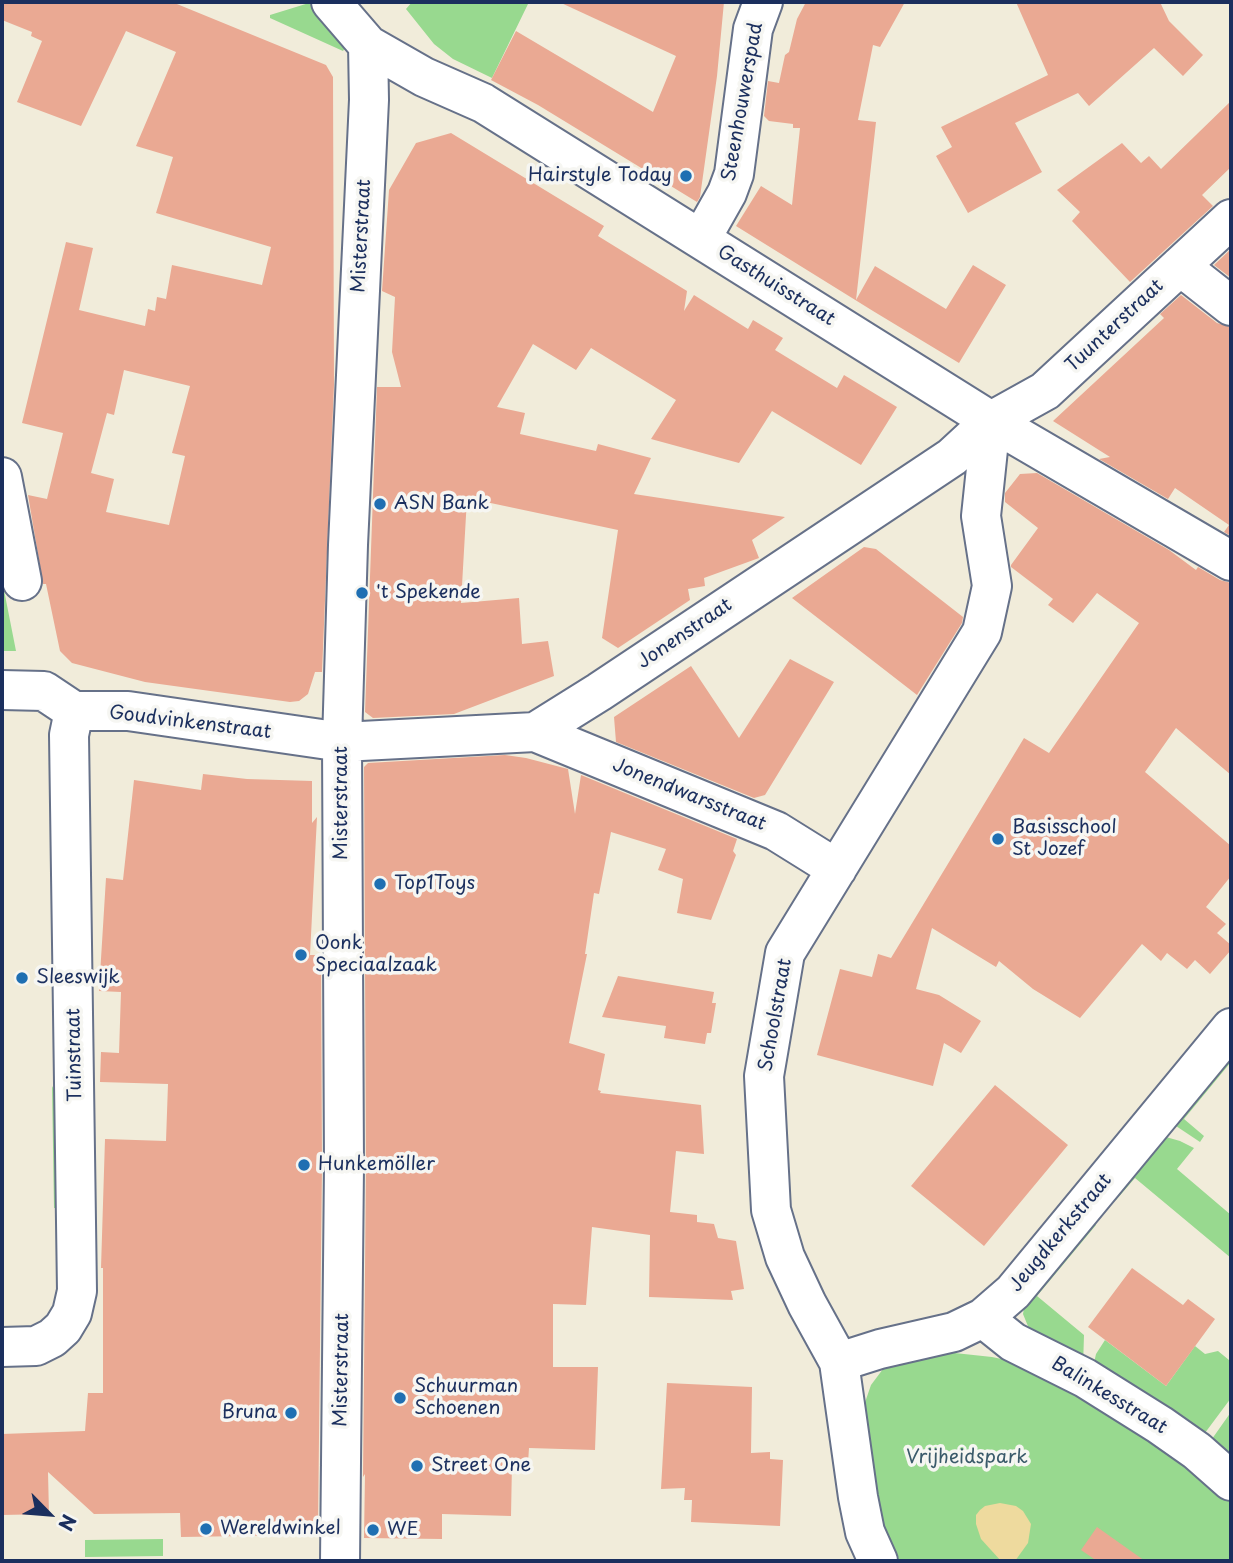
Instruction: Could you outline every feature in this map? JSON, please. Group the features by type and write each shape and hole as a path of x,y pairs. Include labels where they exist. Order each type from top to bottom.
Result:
{"street":[{"name":"Gasthuisstraat","path":"331,2 368,45 424,77 483,103 991,421 1231,561"},
{"name":"Steenhouwerspad","path":"701,239 734,174 753,29 763,2"},
{"name":"Misterstraat","path":"340,1561 344,1179 342,743 348,545 369,100 368,45"},
{"name":"Tuunterstraat","path":"991,421 1045,391 1231,219"},
{"path":"1180,266 1231,306"},
{"name":"Jonenstraat","path":"342,743 535,732 952,457 991,421"},
{"name":"Schoolstraat","path":"878,1561 865,1532 839,1362 785,1257 771,1210 764,1076 785,953 982,632 992,586 981,516 991,421"},
{"path":"2,477 22,581"},
{"path":"2,690 44,691 74,712"},
{"name":"Goudvinkenstraat","path":"74,712 139,712 342,743"},
{"name":"Tuinstraat","path":"2,1347 36,1346 52,1338 63,1328 72,1313 77,1291 69,736 74,712"},
{"name":"Jonendwarsstraat","path":"535,732 776,831 837,869"},
{"name":"Jeugdkerkstraat","path":"839,1362 880,1349 954,1332 983,1318 1013,1292 1231,1028"},
{"name":"Balinkesstraat","path":"983,1318 1013,1342 1085,1378 1160,1425 1197,1451 1231,1481"}],"green space":[{"path":"412,2 528,4 492,78 453,59 434,44 406,9"},
{"path":"309,3 345,48 343,51 270,18 270,15"},
{"path":"4,590 16,651 2,651"},
{"path":"1231,1050 1231,1062 1184,1119 1204,1136 1200,1142 1170,1122"},
{"path":"52,1086 59,1099 61,1208 54,1208"},
{"path":"1159,1135 1194,1148 1177,1169 1231,1215 1231,1258 1135,1178 1116,1200 1109,1194"},
{"path":"1089,1218 1096,1225 1037,1296 1084,1335 1083,1367 1032,1336 1023,1314 1025,1302"},
{"path":"1105,1340 1166,1386 1195,1346 1205,1354 1218,1351 1229,1360 1231,1358 1231,1398 1199,1441 1092,1372 1096,1354"},
{"name":"Vrijheidspark","path":"936,1351 992,1357 1025,1364 1059,1377 1231,1496 1231,1561 898,1561 882,1532 861,1414 871,1385 886,1365"},
{"path":"1231,1412 1231,1465 1207,1446"},
{"path":"163,1539 163,1556 85,1557 85,1540"}],"sand":[{"path":"1000,1503 1016,1506 1023,1511 1031,1524 1028,1543 1015,1561 1001,1561 981,1539 976,1524 976,1515 980,1510 985,1506"}],"building":[{"path":"2,2 172,2 326,65 333,77 334,385 322,672 315,672 308,694 299,701 145,682 72,663 60,651 46,584 43,584 28,495 47,499 63,433 22,423 66,242 93,248 79,310 145,326 148,309 155,311 157,297 166,299 172,265 262,285 271,247 156,213 173,157 136,146 176,52 126,31 81,126 17,102 42,41 31,36 32,32 2,20","holes":["124,370 190,386 172,453 185,456 169,525 106,512 114,479 91,473 107,413 114,415"]},
{"path":"559,2 724,2 717,76 700,197 697,202 538,105 491,80 516,31 653,112 676,56"},
{"path":"806,2 905,2 880,47 873,45 858,120 876,122 856,300 875,266 946,309 973,265 1006,285 959,363 873,311 736,226 761,186 792,205 800,128 793,128 793,124 769,121 764,116 768,81 779,83 797,19"},
{"path":"1016,2 1160,2 1169,21 1203,55 1183,76 1154,48 1089,106 1078,93 1015,123 1042,172 968,213 936,156 952,147 941,127 1048,75"},
{"path":"1231,101 1231,167 1202,195 1213,206 1130,282 1072,221 1080,212 1057,190 1122,143 1141,163 1149,156 1161,169"},
{"path":"451,133 604,226 598,236 687,291 684,311 694,295 748,329 753,320 783,338 775,350 837,388 844,375 897,407 861,465 772,411 739,463 651,439 676,400 591,348 576,370 533,344 497,407 525,413 520,434 596,451 598,444 651,458 634,494 785,517 752,540 759,558 704,578 705,586 688,589 690,600 618,648 602,638 618,530 467,498 461,603 519,598 522,644 548,641 554,676 454,714 373,718 365,712 377,387 401,387 392,352 395,297 382,291 389,190 416,143"},
{"path":"1231,249 1231,278 1214,265"},
{"path":"1181,295 1217,323 1231,327 1231,536 1224,532 1229,525 1175,488 1168,499 1099,459 1110,457 1053,421 1164,318 1160,314"},
{"path":"1037,473 1169,550 1196,570 1198,567 1231,583 1231,775 1176,728 1145,772 1231,846 1231,876 1206,907 1226,924 1217,933 1231,945 1231,950 1210,974 1195,960 1187,969 1167,953 1161,961 1142,944 1080,1018 1033,989 999,961 996,967 932,928 916,989 939,995 981,1021 961,1053 944,1043 933,1086 817,1055 840,969 872,977 878,954 891,958 1024,738 1049,753 1139,623 1097,593 1073,623 1048,605 1053,599 1011,567 1038,528 1005,502 1005,493 1020,474"},
{"path":"864,547 876,549 963,617 962,623 917,695 792,598"},
{"path":"790,659 834,682 765,795 754,798 616,742 614,717 691,666 739,738"},
{"path":"505,755 568,769 575,814 581,775 737,839 733,851 736,855 711,920 677,913 683,879 658,870 666,849 611,832 599,894 594,893 587,954 569,1043 605,1054 598,1090 600,1093 701,1105 704,1154 676,1151 670,1212 697,1215 697,1222 714,1224 718,1238 736,1241 744,1289 731,1291 733,1300 649,1297 650,1235 592,1227 586,1305 553,1304 553,1367 598,1367 595,1450 529,1448 528,1463 512,1463 511,1516 442,1514 442,1539 364,1538 364,767 368,763"},
{"path":"203,774 247,779 312,781 312,823 317,817 310,955 321,955 322,1166 318,1527 311,1535 181,1537 180,1513 94,1514 48,1472 49,1514 2,1515 2,1434 85,1431 88,1393 103,1393 101,1268 105,1139 166,1141 168,1084 100,1082 101,1052 119,1053 121,992 99,991 106,878 123,880 134,780 201,790"},
{"path":"618,976 714,992 712,1003 716,1003 711,1033 707,1033 705,1044 664,1038 666,1026 602,1017"},
{"path":"995,1085 1068,1145 984,1246 911,1186"},
{"path":"1132,1268 1183,1305 1188,1299 1215,1319 1166,1386 1088,1327"},
{"path":"667,1383 752,1387 751,1453 770,1452 770,1459 783,1460 780,1526 691,1522 692,1500 684,1500 685,1488 661,1489"},
{"path":"1097,1527 1145,1561 1097,1561 1081,1550"}],"place":[{"name":"Hairstyle Today","path":"686,176"},
{"name":"ASN Bank","path":"380,504"},
{"name":"'t Spekende","path":"362,593"},
{"name":"Basisschool St Jozef","path":"998,839"},
{"name":"Top1Toys","path":"380,884"},
{"name":"Oonk Speciaalzaak","path":"301,955"},
{"name":"Sleeswijk","path":"22,978"},
{"name":"Hunkemöller","path":"304,1165"},
{"name":"Schuurman Schoenen","path":"400,1398"},
{"name":"Bruna","path":"291,1413"},
{"name":"Street One","path":"417,1466"},
{"name":"Wereldwinkel","path":"206,1529"},
{"name":"WE","path":"373,1530"}]}
